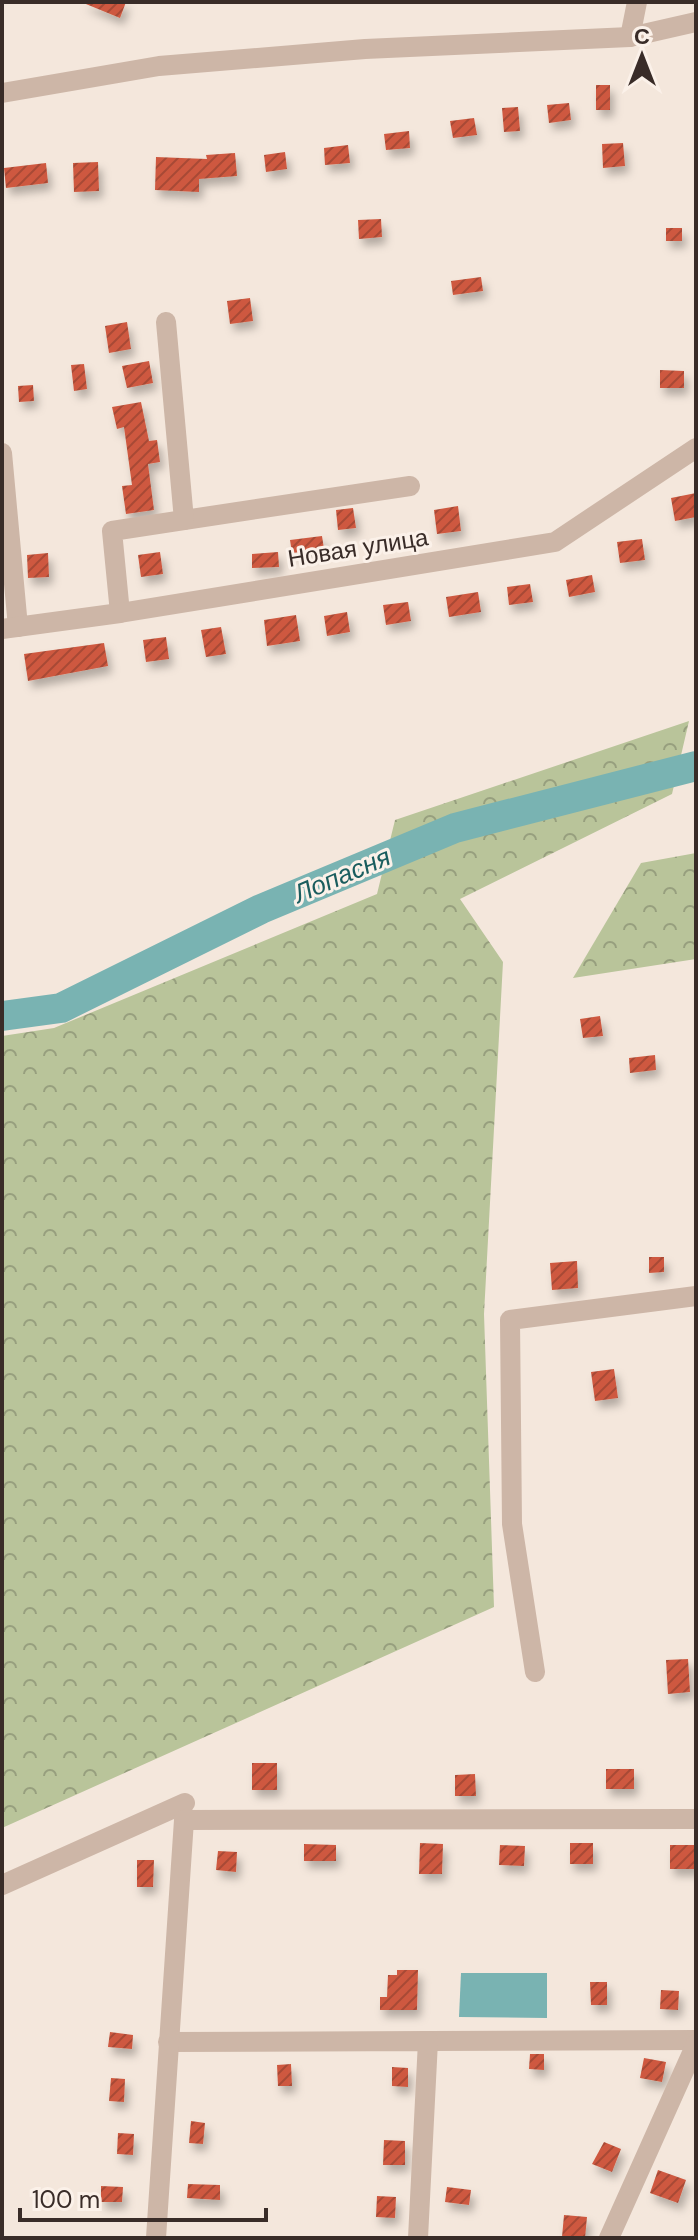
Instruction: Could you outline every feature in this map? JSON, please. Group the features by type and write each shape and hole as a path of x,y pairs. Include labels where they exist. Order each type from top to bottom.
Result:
{"street":[{"path":"630,37 637,2"},
{"path":"2,93 159,66 365,49 630,37 696,22"},
{"path":"166,322 184,520"},
{"name":"Новая улица","path":"10,628 555,542 696,448"},
{"path":"2,453 10,628"},
{"path":"120,613 112,531 410,486"},
{"path":"535,1672 512,1524 510,1320 696,1296"},
{"path":"2,1885 185,1812 696,1819"},
{"path":"156,2238 185,1812"},
{"path":"418,2238 428,2041"},
{"path":"168,2042 696,2042 609,2238"}],"green space":[{"path":"689,721 672,794 460,899 503,962 484,1314 494,1607 2,1828 2,1036 54,1028 377,894 395,820"},
{"path":"696,853 696,959 573,978 641,863"}],"water":[{"path":"461,1973 547,1973 547,2018 459,2017"}],"building":[{"path":"81,2 126,2 120,18"},
{"path":"596,85 610,85 610,110 596,110"},
{"path":"569,103 571,120 549,123 547,105"},
{"path":"518,107 520,131 504,132 502,108"},
{"path":"474,118 477,135 453,138 450,121"},
{"path":"409,131 410,148 386,150 384,134"},
{"path":"623,143 625,166 603,168 602,144"},
{"path":"348,145 350,163 325,165 324,148"},
{"path":"285,152 287,169 266,172 264,155"},
{"path":"235,153 237,176 199,179 199,192 155,190 156,157 207,159 206,155"},
{"path":"98,162 99,191 74,192 73,163"},
{"path":"46,163 48,183 6,188 4,168"},
{"path":"381,219 382,237 359,239 358,220"},
{"path":"666,228 682,228 682,241 666,241"},
{"path":"481,277 483,291 453,295 451,281"},
{"path":"250,298 253,321 230,324 227,301"},
{"path":"127,322 131,349 109,353 105,326"},
{"path":"149,361 153,383 127,388 122,366"},
{"path":"84,364 87,389 74,391 71,365"},
{"path":"660,370 684,371 684,388 660,388"},
{"path":"33,385 34,401 19,402 18,386"},
{"path":"141,402 149,441 157,440 160,462 148,464 154,510 126,514 122,486 132,485 124,427 117,429 112,407"},
{"path":"696,493 696,517 675,521 671,498"},
{"path":"458,506 461,531 437,534 434,510"},
{"path":"353,508 356,528 338,530 336,510"},
{"path":"322,536 324,549 292,553 290,540"},
{"path":"642,539 645,560 620,563 617,542"},
{"path":"160,552 163,574 141,577 138,555"},
{"path":"278,552 279,567 252,568 252,554"},
{"path":"48,553 49,577 28,578 27,555"},
{"path":"592,575 595,592 569,597 566,580"},
{"path":"530,584 533,602 509,605 507,587"},
{"path":"478,592 481,612 449,617 446,597"},
{"path":"408,602 411,621 386,625 383,605"},
{"path":"347,612 350,632 327,636 324,616"},
{"path":"296,615 300,641 267,646 264,620"},
{"path":"221,627 226,654 206,657 201,630"},
{"path":"166,637 169,659 146,662 143,640"},
{"path":"104,643 108,666 28,681 24,654"},
{"path":"600,1016 603,1036 583,1038 580,1019"},
{"path":"655,1055 656,1070 630,1073 629,1058"},
{"path":"649,1257 664,1257 664,1272 649,1273"},
{"path":"577,1261 578,1288 552,1290 550,1263"},
{"path":"614,1369 618,1398 595,1401 591,1372"},
{"path":"688,1659 690,1692 668,1694 666,1660"},
{"path":"252,1763 277,1763 277,1790 252,1790"},
{"path":"606,1769 634,1769 634,1789 606,1789"},
{"path":"475,1774 476,1796 455,1796 455,1775"},
{"path":"420,1843 443,1844 442,1874 419,1874"},
{"path":"570,1843 593,1843 593,1864 570,1864"},
{"path":"304,1844 336,1845 336,1861 304,1861"},
{"path":"500,1845 525,1846 524,1866 499,1865"},
{"path":"670,1845 696,1845 696,1869 670,1869"},
{"path":"218,1851 237,1852 236,1872 216,1870"},
{"path":"137,1860 154,1860 153,1887 137,1887"},
{"path":"397,1970 418,1970 417,2010 380,2010 380,1997 387,1997 388,1975 397,1975"},
{"path":"590,1982 607,1982 607,2005 591,2005"},
{"path":"661,1990 679,1991 678,2010 660,2009"},
{"path":"110,2032 133,2035 132,2049 108,2047"},
{"path":"530,2054 544,2054 544,2070 529,2069"},
{"path":"644,2058 666,2062 662,2082 640,2078"},
{"path":"291,2064 292,2086 278,2086 277,2065"},
{"path":"392,2067 408,2068 408,2087 392,2086"},
{"path":"111,2078 125,2079 124,2102 109,2101"},
{"path":"191,2121 205,2123 203,2144 189,2143"},
{"path":"118,2133 134,2134 133,2155 117,2154"},
{"path":"384,2140 405,2141 405,2165 383,2165"},
{"path":"604,2142 621,2149 612,2172 592,2164"},
{"path":"658,2170 686,2180 678,2203 650,2193"},
{"path":"188,2184 220,2185 220,2200 187,2198"},
{"path":"101,2186 123,2187 122,2202 101,2202"},
{"path":"447,2187 471,2190 469,2205 445,2202"},
{"path":"377,2196 396,2197 395,2218 376,2217"},
{"path":"564,2215 587,2217 585,2238 562,2237"}],"waterway":[{"name":"Лопасня","path":"2,1016 61,1008 261,909 455,828 696,766"}]}
